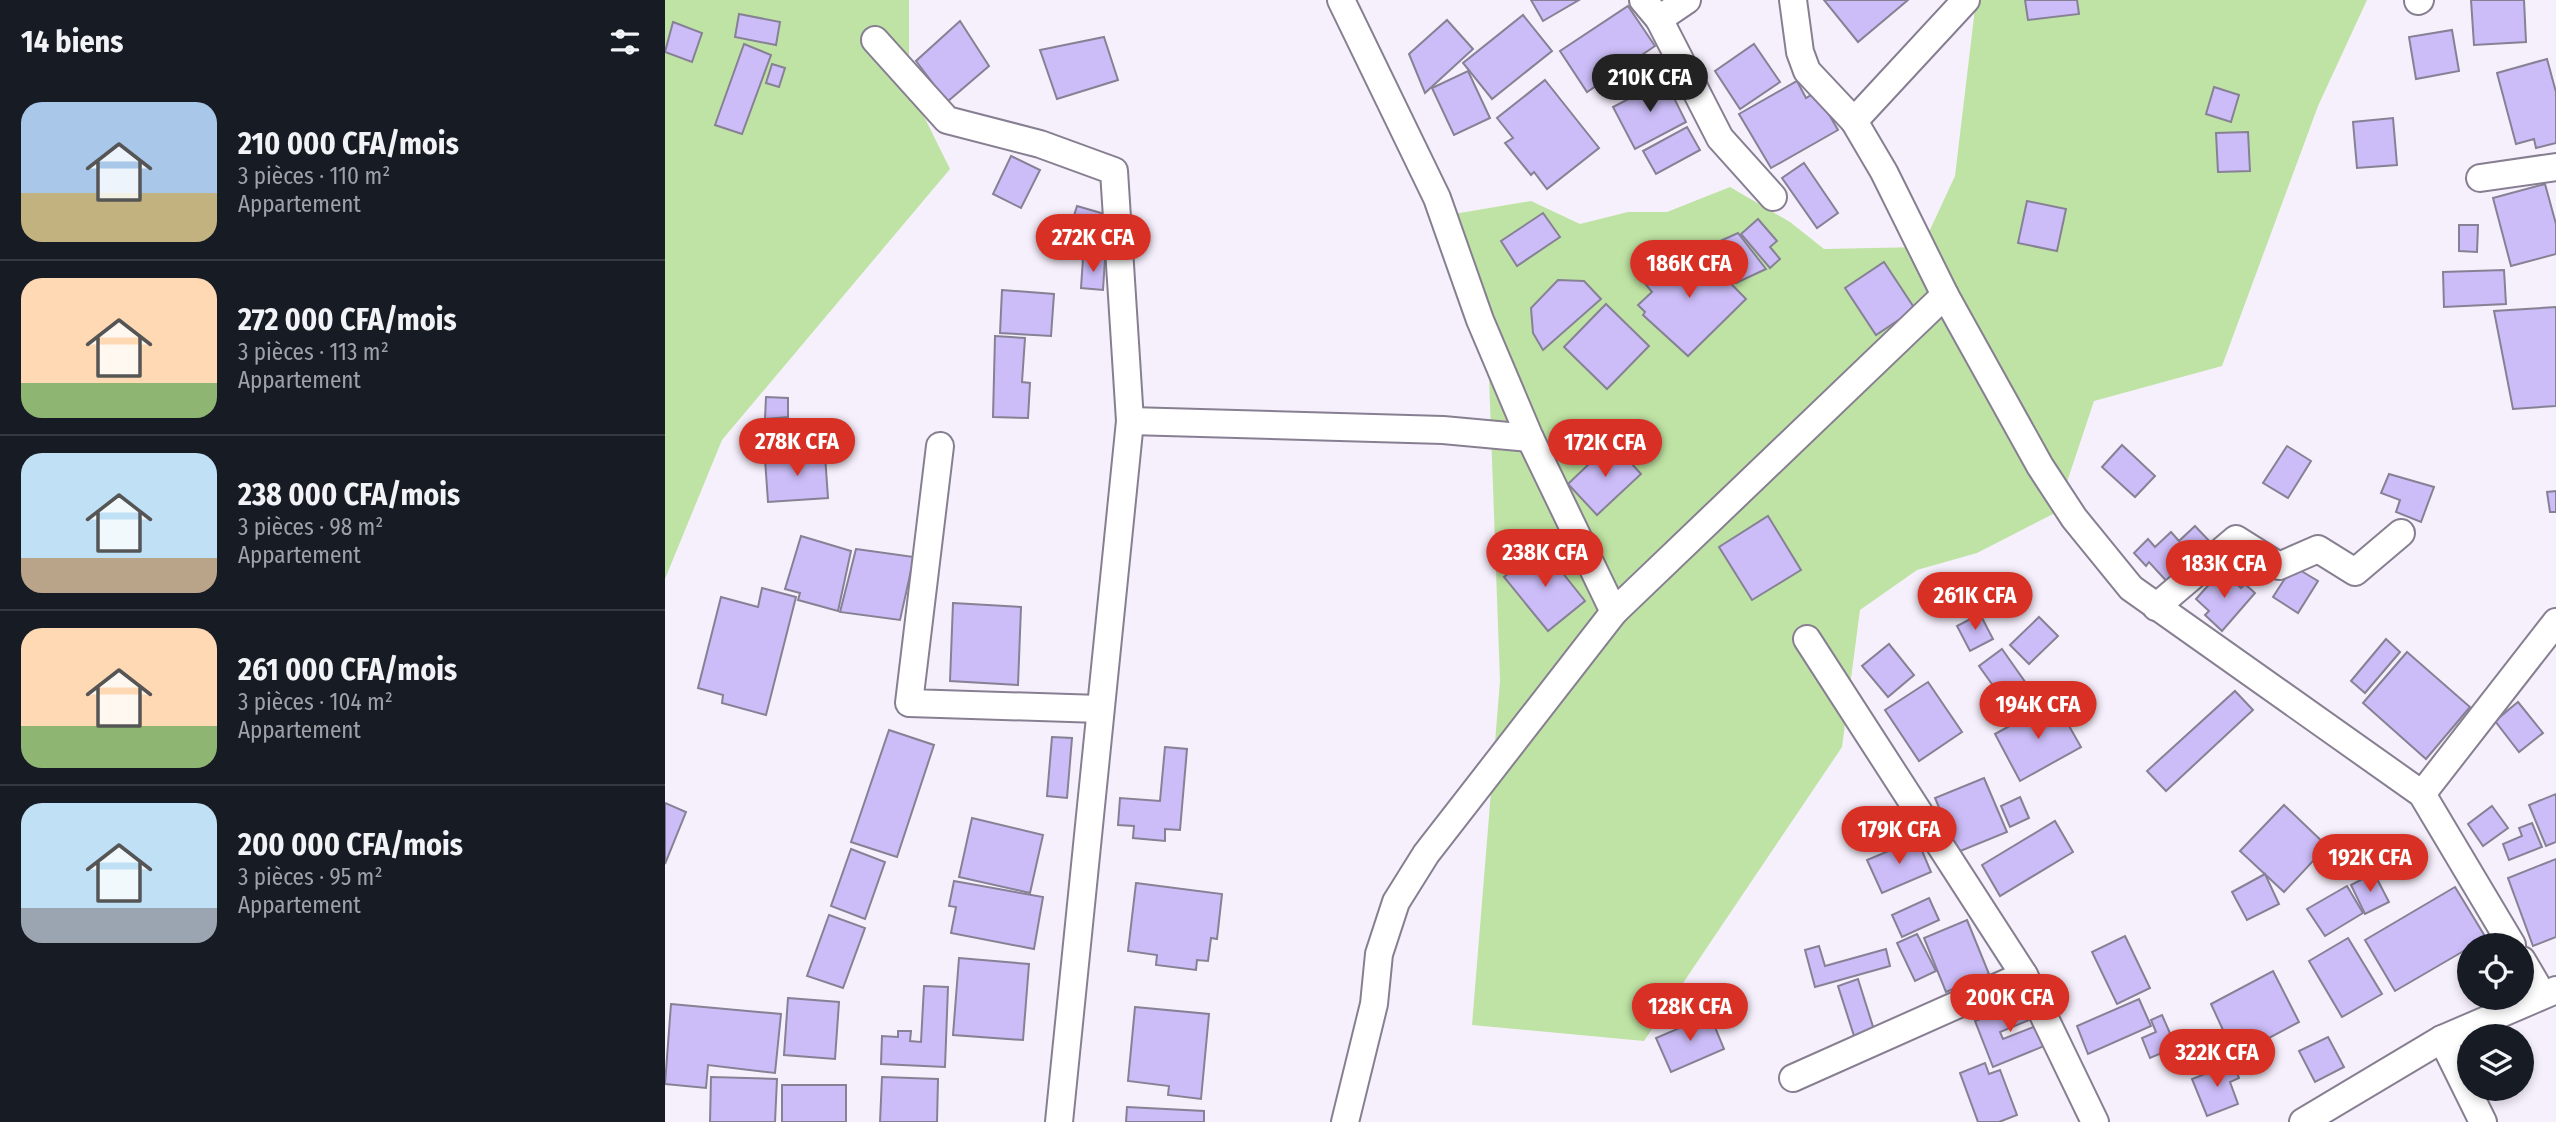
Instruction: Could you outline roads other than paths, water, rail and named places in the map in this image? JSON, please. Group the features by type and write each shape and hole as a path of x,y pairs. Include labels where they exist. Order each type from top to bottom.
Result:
{"street":[{"path":"1341,0 1437,198 1480,320 1530,438 1614,612"},
{"path":"1687,0 1651,10 1720,138 1773,197"},
{"path":"1793,0 1800,52 1808,71 1854,121 1884,172 1945,295 2040,466 2074,518 2131,588 2421,794 2505,933"},
{"path":"1854,121 1966,0"},
{"path":"875,40 947,120 1040,144 1114,171 1130,421 1059,1122"},
{"path":"2480,178 2556,167"},
{"path":"1345,1122 1374,1004 1379,954 1396,902 1426,854 1614,612 1945,295"},
{"path":"1130,421 1443,430 1530,438"},
{"path":"940,446 909,703 1100,709"},
{"path":"2156,607 2236,539 2279,566 2318,549 2355,572 2401,533"},
{"path":"2421,794 2556,622"},
{"path":"1807,639 2024,975 2095,1122"},
{"path":"2302,1122 2442,1039 2549,992 2534,974"},
{"path":"1794,1078 2024,975"},
{"path":"2442,1039 2483,1122"}]}
